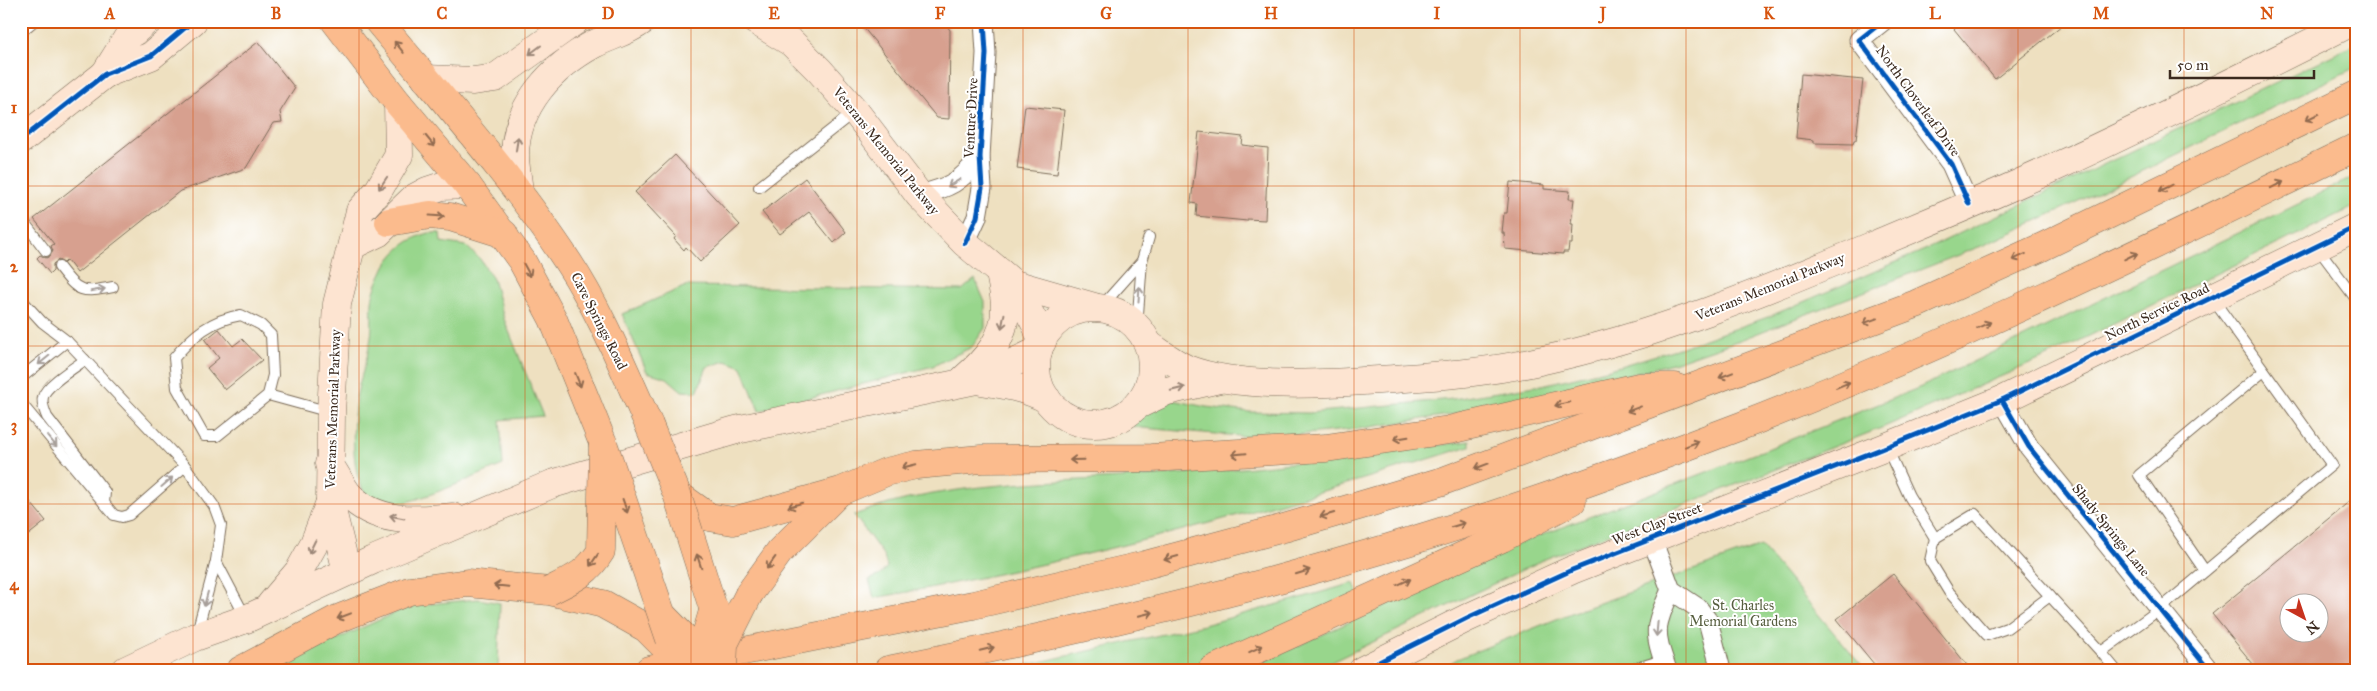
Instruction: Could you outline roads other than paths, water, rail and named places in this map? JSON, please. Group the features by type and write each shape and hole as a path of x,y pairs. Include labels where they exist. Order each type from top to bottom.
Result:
{"main road":[{"path":"23,134 104,74 151,56 194,21"},
{"name":"Cave Springs Road","path":"335,21 398,103 467,185 522,261 553,319 603,443 663,616 701,663 731,670"},
{"name":"Cave Springs Road","path":"378,21 519,193 569,263 588,294 648,425 677,494 714,608 701,663"},
{"path":"426,79 473,81 495,78 574,21"},
{"path":"519,193 515,154 520,126 527,105 548,78 566,62 584,50 633,28 642,21"},
{"name":"Veterans Memorial Parkway","path":"756,21 792,43 855,111 920,195 965,243 1007,278 1037,327 1040,346"},
{"name":"Veterans Memorial Parkway","path":"1143,336 1184,368 1220,379 1291,383 1344,383 1476,371 1538,362 1665,328 1717,310 2064,163 2354,21"},
{"path":"104,74 135,26"},
{"path":"650,670 973,605 1146,565 1284,528 1443,481 1916,304 2042,247 2356,95"},
{"name":"Veterans Memorial Parkway","path":"348,572 330,502 329,464 337,304 360,211 378,191 399,155 398,103"},
{"path":"888,670 1155,612 1296,574 1468,522 1646,461 1760,418 1948,341 2036,301 2356,147"},
{"path":"349,256 378,234 414,198 426,191 442,186 467,185"},
{"path":"389,222 430,216 450,217 504,234"},
{"name":"North Service Road","path":"1967,415 2002,400 2356,227"},
{"path":"967,382 986,360 1000,338 1006,308 1007,278"},
{"name":"Veterans Memorial Parkway","path":"1007,278 1097,308"},
{"path":"1138,405 1148,389 1153,370 1143,336 1130,319 1113,310 1097,308 1076,311 1059,320 1046,334 1040,346 1036,370 1040,389 1051,405 1066,417 1084,424 1104,424 1122,417 1138,405 1167,392 1220,379"},
{"path":"126,670 196,637 256,615 348,572 552,484 710,436 778,420 967,382 1040,346"},
{"path":"967,382 1010,385 1032,391 1047,399"},
{"path":"677,494 709,517 733,521 841,491 886,472 916,465 981,459 1151,458 1326,448 1449,430 1638,387 1696,386"},
{"name":"West Clay Street","path":"1363,670 1518,594 1650,538 1967,415"},
{"path":"550,591 580,576 592,565 601,550 603,443"},
{"path":"1212,670 1502,538 1646,461"},
{"path":"329,464 348,494 370,512 418,521 480,514"},
{"path":"241,670 335,620 409,591 468,583 550,591 603,604 646,628 701,663 780,551 841,491"},
{"path":"256,615 299,571 314,546 330,502"}],"street":[{"name":"Venture Drive","path":"965,243 977,217 982,188 980,157 986,54 984,21"},
{"name":"North Cloverleaf Drive","path":"1883,21 1859,40 1951,164 1970,204"},
{"name":"Venture Drive","path":"920,195 954,184 967,174 980,157"},
{"name":"Shady Springs Lane","path":"2002,400 2029,447 2209,670"},
{"path":"1650,538 1671,590 1698,608 1708,621 1722,670"},
{"path":"1665,665 1657,640 1656,627 1671,590"}],"lane":[{"path":"21,32 34,21"},
{"path":"759,187 855,111"},
{"path":"21,218 46,250"},
{"path":"1143,336 1142,261 1150,237"},
{"path":"2316,246 2356,299"},
{"path":"1097,308 1142,261"},
{"path":"59,267 72,284 86,292 113,287"},
{"path":"2101,652 2160,609 2332,465 2211,298"},
{"path":"21,299 42,322 67,341 184,466 214,506 221,525 216,562 196,637"},
{"path":"241,315 261,325 271,335 272,376 268,395 217,436 204,436 177,388 174,358 188,341 206,326 225,318 241,315"},
{"path":"21,378 67,341"},
{"path":"85,360 48,389 42,397 43,406 47,417 105,492 104,503"},
{"path":"2205,571 2139,475 2264,371"},
{"path":"268,395 331,413"},
{"path":"21,403 114,515 122,517 129,514 184,466"},
{"path":"1887,447 1909,496 1935,538 1930,561 1949,592 1987,635 2007,628 2050,596"},
{"path":"1935,538 1975,514 2116,670"},
{"path":"216,562 256,615"},
{"path":"1630,670 1665,665"}],"park label":[{"name":"St. Charles Memorial Gardens","path":"1743,614"}]}
